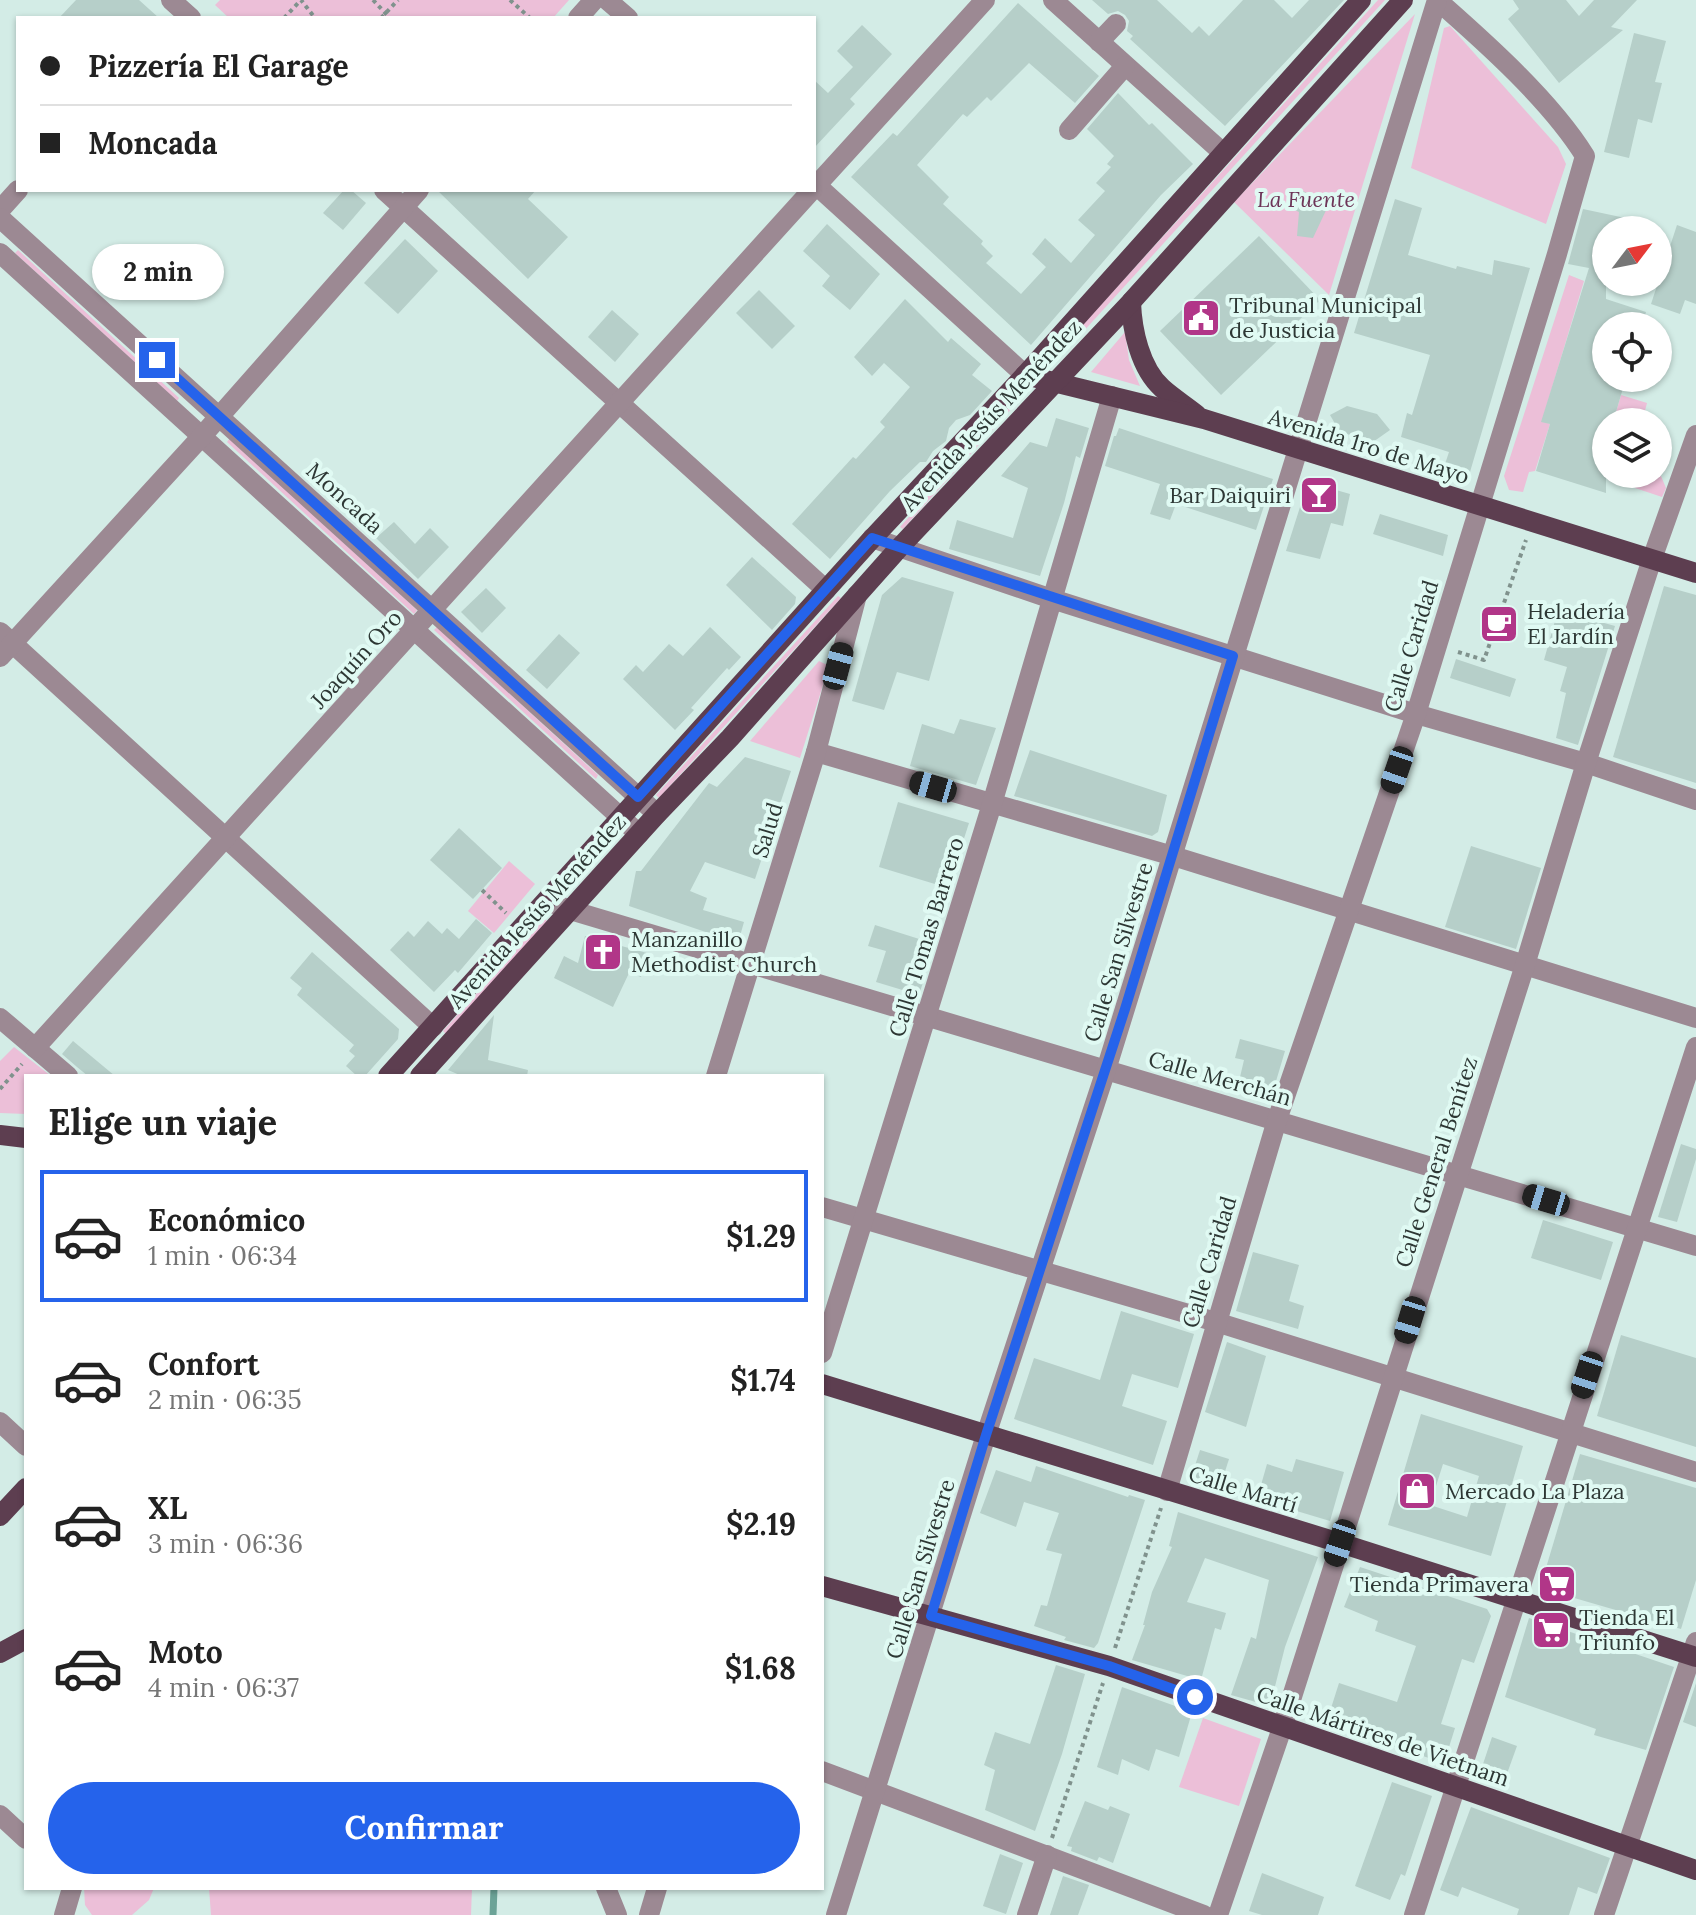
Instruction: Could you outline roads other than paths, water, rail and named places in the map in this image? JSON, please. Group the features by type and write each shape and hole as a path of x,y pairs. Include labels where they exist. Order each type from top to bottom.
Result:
{"main road":[{"name":"Avenida Jesús Menéndez","path":"390,1074 1361,0"},
{"name":"Avenida Jesús Menéndez","path":"422,1074 657,814 730,738 899,548 1131,302 1403,0"},
{"path":"1131,302 1144,364 1160,387 1204,419"},
{"name":"Avenida 1ro de Mayo","path":"1025,375 1204,419 1696,573"},
{"path":"1025,414 1053,401 1104,394"},
{"path":"0,1135 24,1138"},
{"name":"Calle Martí","path":"824,1385 1340,1543 1517,1601 1695,1651"},
{"path":"0,1516 24,1490"},
{"name":"Calle Mártires de Vietnam","path":"824,1587 1109,1666 1696,1870"},
{"path":"0,1653 24,1640"}],"street":[{"path":"580,16 594,0"},
{"path":"607,0 626,16"},
{"name":"Joaquín Oro","path":"816,184 985,0"},
{"path":"1053,0 1222,152"},
{"name":"Calle San Silvestre","path":"836,1915 986,1435 1106,1070 1437,0"},
{"name":"Calle Caridad","path":"1167,1491 1277,1120 1416,714 1585,156 1567,127 1437,0"},
{"path":"1099,42 1116,24"},
{"path":"1069,130 1125,66"},
{"path":"816,188 1025,375"},
{"path":"0,210 16,192"},
{"path":"386,192 826,590"},
{"path":"417,192 202,436 4,644 226,838 433,1027"},
{"name":"Joaquín Oro","path":"35,1048 809,192"},
{"name":"Moncada","path":"0,218 657,814"},
{"path":"0,253 639,834"},
{"name":"Calle Tomas Barrero","path":"824,1347 992,804 1052,599 1104,394"},
{"name":"Calle General Benítez","path":"1218,1915 1282,1728 1525,965 1586,763 1696,435"},
{"path":"872,538 1052,599 1416,714 1586,763 1696,800"},
{"name":"Salud","path":"717,1074 816,752 857,595"},
{"path":"816,752 1173,856 1696,1018"},
{"name":"Calle Merchán","path":"547,901 751,966 1457,1172 1696,1246"},
{"path":"0,1018 66,1074"},
{"path":"1414,1915 1696,1047"},
{"path":"824,1208 1216,1322 1696,1472"},
{"path":"0,1422 24,1444"},
{"path":"1604,1915 1695,1651"},
{"path":"824,1772 1204,1915"},
{"path":"0,1815 24,1837"},
{"path":"1027,1915 1047,1855"},
{"path":"64,1915 71,1890"},
{"path":"607,1890 617,1915"},
{"path":"649,1915 656,1890"}],"waterway":[{"path":"493,1915 494,1890"}],"place":[{"name":"Tribunal Municipal de Justicia","path":"1201,318"},
{"name":"Bar Daiquiri","path":"1319,495"},
{"name":"Heladería El Jardín","path":"1499,624"},
{"name":"Manzanillo Methodist Church","path":"603,952"},
{"name":"Mercado La Plaza","path":"1417,1491"},
{"name":"Tienda Primavera","path":"1557,1584"},
{"name":"Tienda El Triunfo","path":"1551,1630"}],"park label":[{"name":"La Fuente","path":"1306,199"}]}
